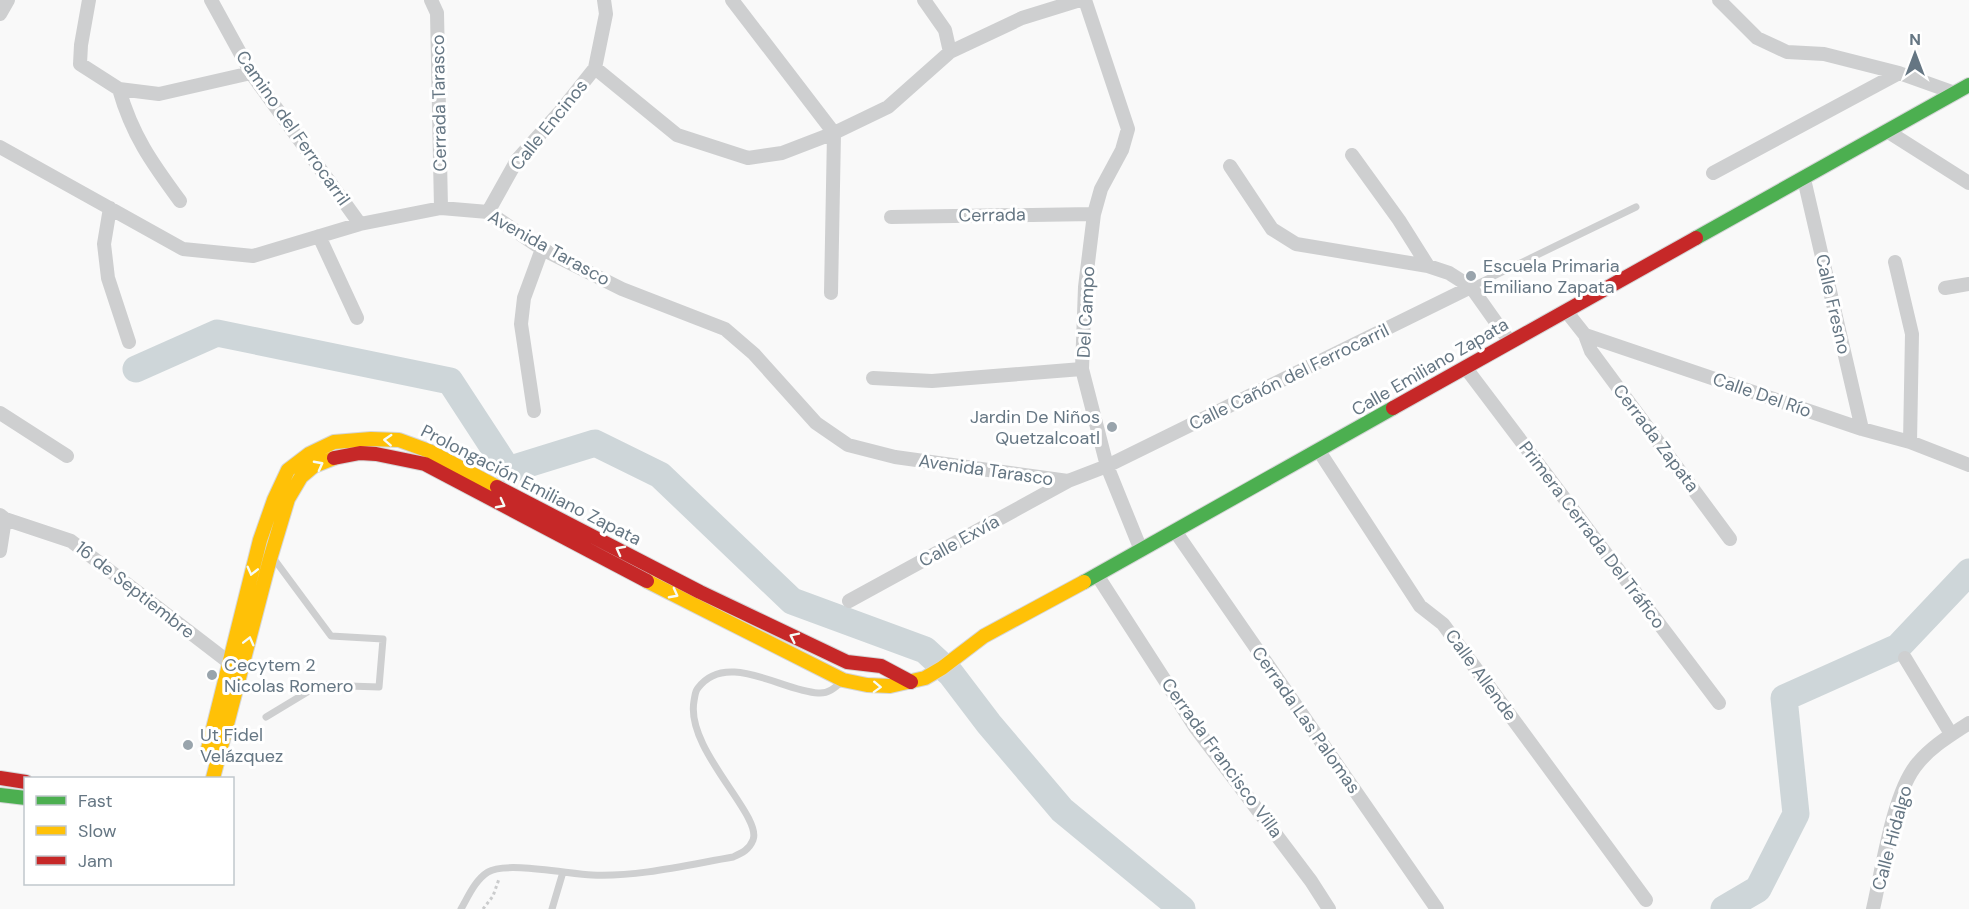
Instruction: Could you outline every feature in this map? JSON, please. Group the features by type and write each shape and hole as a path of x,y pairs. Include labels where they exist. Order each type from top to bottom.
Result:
{"main road":[{"name":"Calle Emiliano Zapata","path":"843,680 863,686 884,688 911,682 936,672 960,651 981,637 1142,550 1969,85"},
{"name":"Prolongación Emiliano Zapata","path":"213,777 260,540 274,500 288,470 309,454 334,442 371,439 399,440 429,451 700,592 847,663"},
{"name":"Prolongación Emiliano Zapata","path":"201,777 288,502 299,479 316,465 338,456 371,453 397,455 425,464 695,606 843,680"},
{"path":"847,663 887,666 911,682"},
{"path":"0,778 24,782"},
{"path":"0,795 24,798"}],"street":[{"path":"0,14 8,0"},
{"path":"89,0 81,45 81,64 119,89 159,94 251,73"},
{"name":"Camino del Ferrocarril","path":"211,0 251,73 360,224"},
{"name":"Cerrada Tarasco","path":"431,0 437,13 441,208"},
{"name":"Calle Encinos","path":"488,212 517,160 595,68 606,14 604,0"},
{"path":"732,0 834,133 831,293"},
{"path":"924,0 945,30 950,52"},
{"path":"595,68 677,135 748,158 782,153 834,133 888,107 950,52 1022,18 1080,0"},
{"name":"Del Campo","path":"1085,0 1128,129 1122,150 1101,189 1094,214 1085,287 1083,369 1107,466 1142,550"},
{"path":"1719,0 1757,38 1787,52 1824,54 1899,74 1955,93"},
{"path":"1713,173 1899,74"},
{"path":"119,89 127,116 147,155 180,201"},
{"path":"1887,131 1969,183"},
{"name":"Avenida Tarasco","path":"0,147 183,249 254,256 360,224 441,208 488,212 542,249 622,289 725,329 754,354 816,423 848,445 894,458 1068,481 1107,466"},
{"path":"1352,155 1399,220 1428,266"},
{"path":"1230,165 1272,228 1296,244 1428,266 1449,273 1470,287 1510,342"},
{"name":"Calle Fresno","path":"1804,179 1862,429"},
{"path":"110,208 104,244 108,279 129,342"},
{"name":"Cerrada","path":"891,217 1094,214"},
{"path":"319,236 357,318"},
{"path":"534,411 521,324 524,298 542,249"},
{"path":"1894,262 1912,334 1910,442"},
{"path":"1945,288 1969,284"},
{"name":"Calle Cañón del Ferrocarril","path":"1107,466 1470,287"},
{"path":"1566,311 1585,335"},
{"name":"Calle Del Río","path":"1585,335 1862,429 1910,442 1969,465"},
{"name":"Cerrada Zapata","path":"1585,335 1591,351 1730,539"},
{"name":"Primera Cerrada Del Tráfico","path":"1465,367 1719,702"},
{"path":"873,378 932,381 1083,369"},
{"path":"0,412 67,456"},
{"name":"Calle Allende","path":"1319,451 1420,606 1443,624 1646,900"},
{"name":"Calle Exvía","path":"849,601 1068,481"},
{"path":"0,551 3,517"},
{"name":"16 de Septiembre","path":"3,517 71,541 236,668"},
{"name":"Cerrada Las Palomas","path":"1175,531 1437,909"},
{"name":"Cerrada Francisco Villa","path":"1097,575 1195,727 1311,881 1329,909"},
{"path":"1905,658 1951,734"},
{"name":"Calle Hidalgo","path":"1873,909 1899,798 1906,780 1916,764 1931,750 1969,723"}],"lane":[{"path":"1470,287 1636,207"},
{"path":"260,540 331,636 382,639 379,687 319,685 266,717"},
{"path":"461,909 474,887 488,872 504,866 593,875 652,871 733,857 747,851 754,839 752,823 706,754 693,710 696,689 712,674 731,670 819,693 834,689 843,680 847,663"},
{"path":"552,909 564,872"}],"path":[{"path":"483,909 493,896 504,866"}],"waterway":[{"path":"136,369 217,333 450,381 508,470 595,443 660,475 792,601 925,650 951,674 989,724 1062,810 1182,909"},
{"path":"1724,909 1758,889 1796,814 1784,698 1898,647 1969,572"}],"traffic: fast":[{"path":"1696,238 1969,85"},
{"path":"1084,582 1393,408"},
{"path":"0,795 24,798"}],"traffic: slow":[{"path":"207,753 260,540 274,500 288,470 309,454 334,442 371,439 399,440 429,451 497,487"},
{"path":"213,777 270,559 288,499 301,477 314,466 334,458"},
{"path":"647,581 843,680 867,685 890,686 925,678 984,636 1084,582"}],"traffic: jam":[{"path":"1393,408 1696,238"},
{"path":"334,458 360,453 376,454 425,464 647,581"},
{"path":"497,487 700,592 847,662 881,666 911,682"},
{"path":"0,778 24,782"}],"place":[{"name":"Escuela Primaria Emiliano Zapata","path":"1471,276"},
{"name":"Jardin De Niños Quetzalcoatl","path":"1112,427"},
{"name":"Cecytem 2 Nicolas Romero","path":"212,675"},
{"name":"Ut Fidel Velázquez","path":"188,745"}]}
